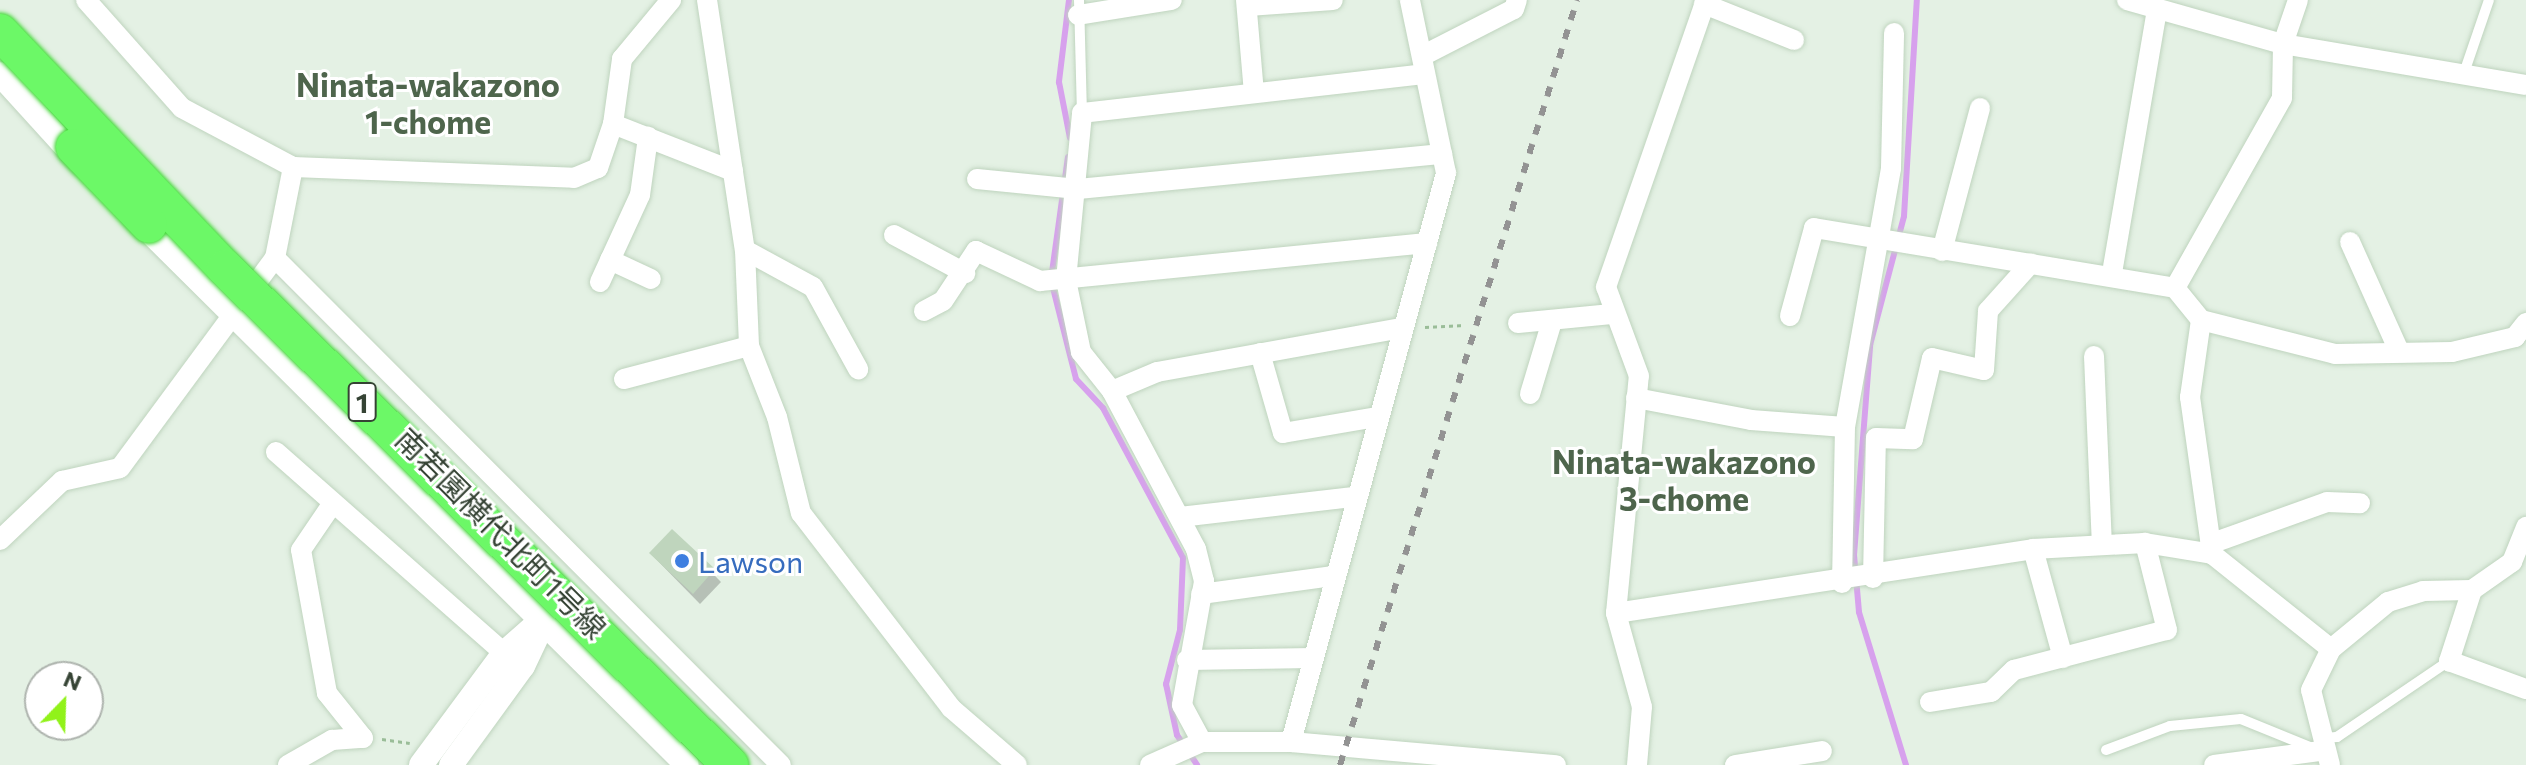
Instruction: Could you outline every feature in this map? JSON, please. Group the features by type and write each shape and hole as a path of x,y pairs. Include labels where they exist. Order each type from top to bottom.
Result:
{"highway":[{"name":"1","path":"0,32 215,257 733,765"},
{"name":"1","path":"0,65 111,188 698,765"}],"street":[{"path":"86,0 182,108 293,167 574,178 598,168 613,124 622,59 671,0"},
{"path":"707,0 745,250 749,346 777,417 801,513 951,708 1017,765"},
{"path":"1254,93 1247,3 1333,0"},
{"path":"1291,742 1332,576 1446,173 1410,0"},
{"path":"1202,742 1182,705 1187,660 1201,594 1196,549 1112,391 1081,352 1054,281 1067,187 1082,113 1254,93 1423,65 1514,9 1517,0"},
{"path":"2127,0 2283,44 2526,85"},
{"path":"2175,288 2282,98 2283,44 2298,0"},
{"path":"1078,7 1162,1"},
{"path":"1637,765 1642,707 1616,613 1639,376 1612,314 1606,287 1622,228 1705,2 1794,40"},
{"path":"2112,273 2157,10"},
{"name":"南若園横代北町1号線","path":"0,25 255,291 733,765"},
{"path":"1842,583 1845,427 1891,168 1894,33"},
{"name":"南若園横代北町1号線","path":"0,74 237,317 687,765"},
{"path":"1942,251 1980,108"},
{"path":"613,124 733,171"},
{"path":"600,282 640,195 648,137"},
{"path":"977,179 1067,187 1442,154"},
{"path":"0,540 62,481 120,468 237,317 275,258 293,167"},
{"path":"1790,316 1814,228 1879,243 2112,273 2175,288 2201,320 2335,354 2398,349 2452,352 2515,337 2526,323"},
{"path":"894,235 965,273"},
{"path":"2350,242 2398,349"},
{"path":"924,311 943,301 965,273 976,251 1054,281 1427,243"},
{"path":"745,250 813,287 858,369"},
{"path":"275,258 781,765"},
{"path":"610,260 651,279"},
{"path":"1873,578 1876,438 1913,439 1932,358 1984,370 1988,311 2031,263"},
{"path":"1518,323 1612,314"},
{"path":"2201,320 2190,397 2211,549 2331,649"},
{"path":"1530,394 1552,321"},
{"path":"1112,391 1157,372 1402,328"},
{"path":"624,379 749,346"},
{"path":"1260,353 1283,433 1377,417"},
{"path":"2094,356 2102,545"},
{"path":"1636,398 1751,420 1845,427"},
{"path":"276,452 504,653"},
{"path":"1180,517 1354,497"},
{"path":"1616,613 1842,583 2033,549 2145,543 2211,549 2327,502 2360,503"},
{"path":"333,503 301,550 327,693 363,738"},
{"path":"2214,765 2323,751 2311,690 2331,649 2388,602 2423,591 2472,590 2512,562 2526,527"},
{"path":"1930,702 1991,692 2014,670 2167,630 2145,543"},
{"path":"2033,549 2063,658"},
{"path":"1201,594 1332,576"},
{"path":"2472,590 2449,661 2526,689"},
{"path":"435,759 523,666 544,622 564,595"},
{"path":"435,759 504,653 544,622"},
{"path":"1187,660 1313,658"},
{"path":"288,765 332,740 363,738"},
{"path":"1150,765 1202,742 1291,742 1556,765"},
{"path":"1735,765 1822,751"}],"lane":[{"path":"2464,73 2489,0"},
{"path":"1078,7 1082,113"},
{"path":"2106,750 2170,726 2241,719 2323,751 2337,737 2449,661"}],"path":[{"path":"1402,328 1465,325"},
{"path":"363,738 435,759"}],"building":[{"name":"Lawson","path":"672,529 715,569 693,594 649,553"}],"waterway":[{"path":"1069,0 1059,82 1070,138"},
{"path":"1906,765 1859,612 1854,555 1870,345 1904,216 1917,0"},
{"path":"1068,157 1051,280 1076,379 1103,408 1183,558 1180,630 1166,684 1177,735 1197,765"}],"railway":[{"path":"1340,765 1577,0"}],"place":[{"name":"Lawson","path":"682,561"}],"district":[{"name":"Ninata-wakazono 1-chome","path":"428,104"},
{"name":"Ninata-wakazono 3-chome","path":"1684,480"}]}
